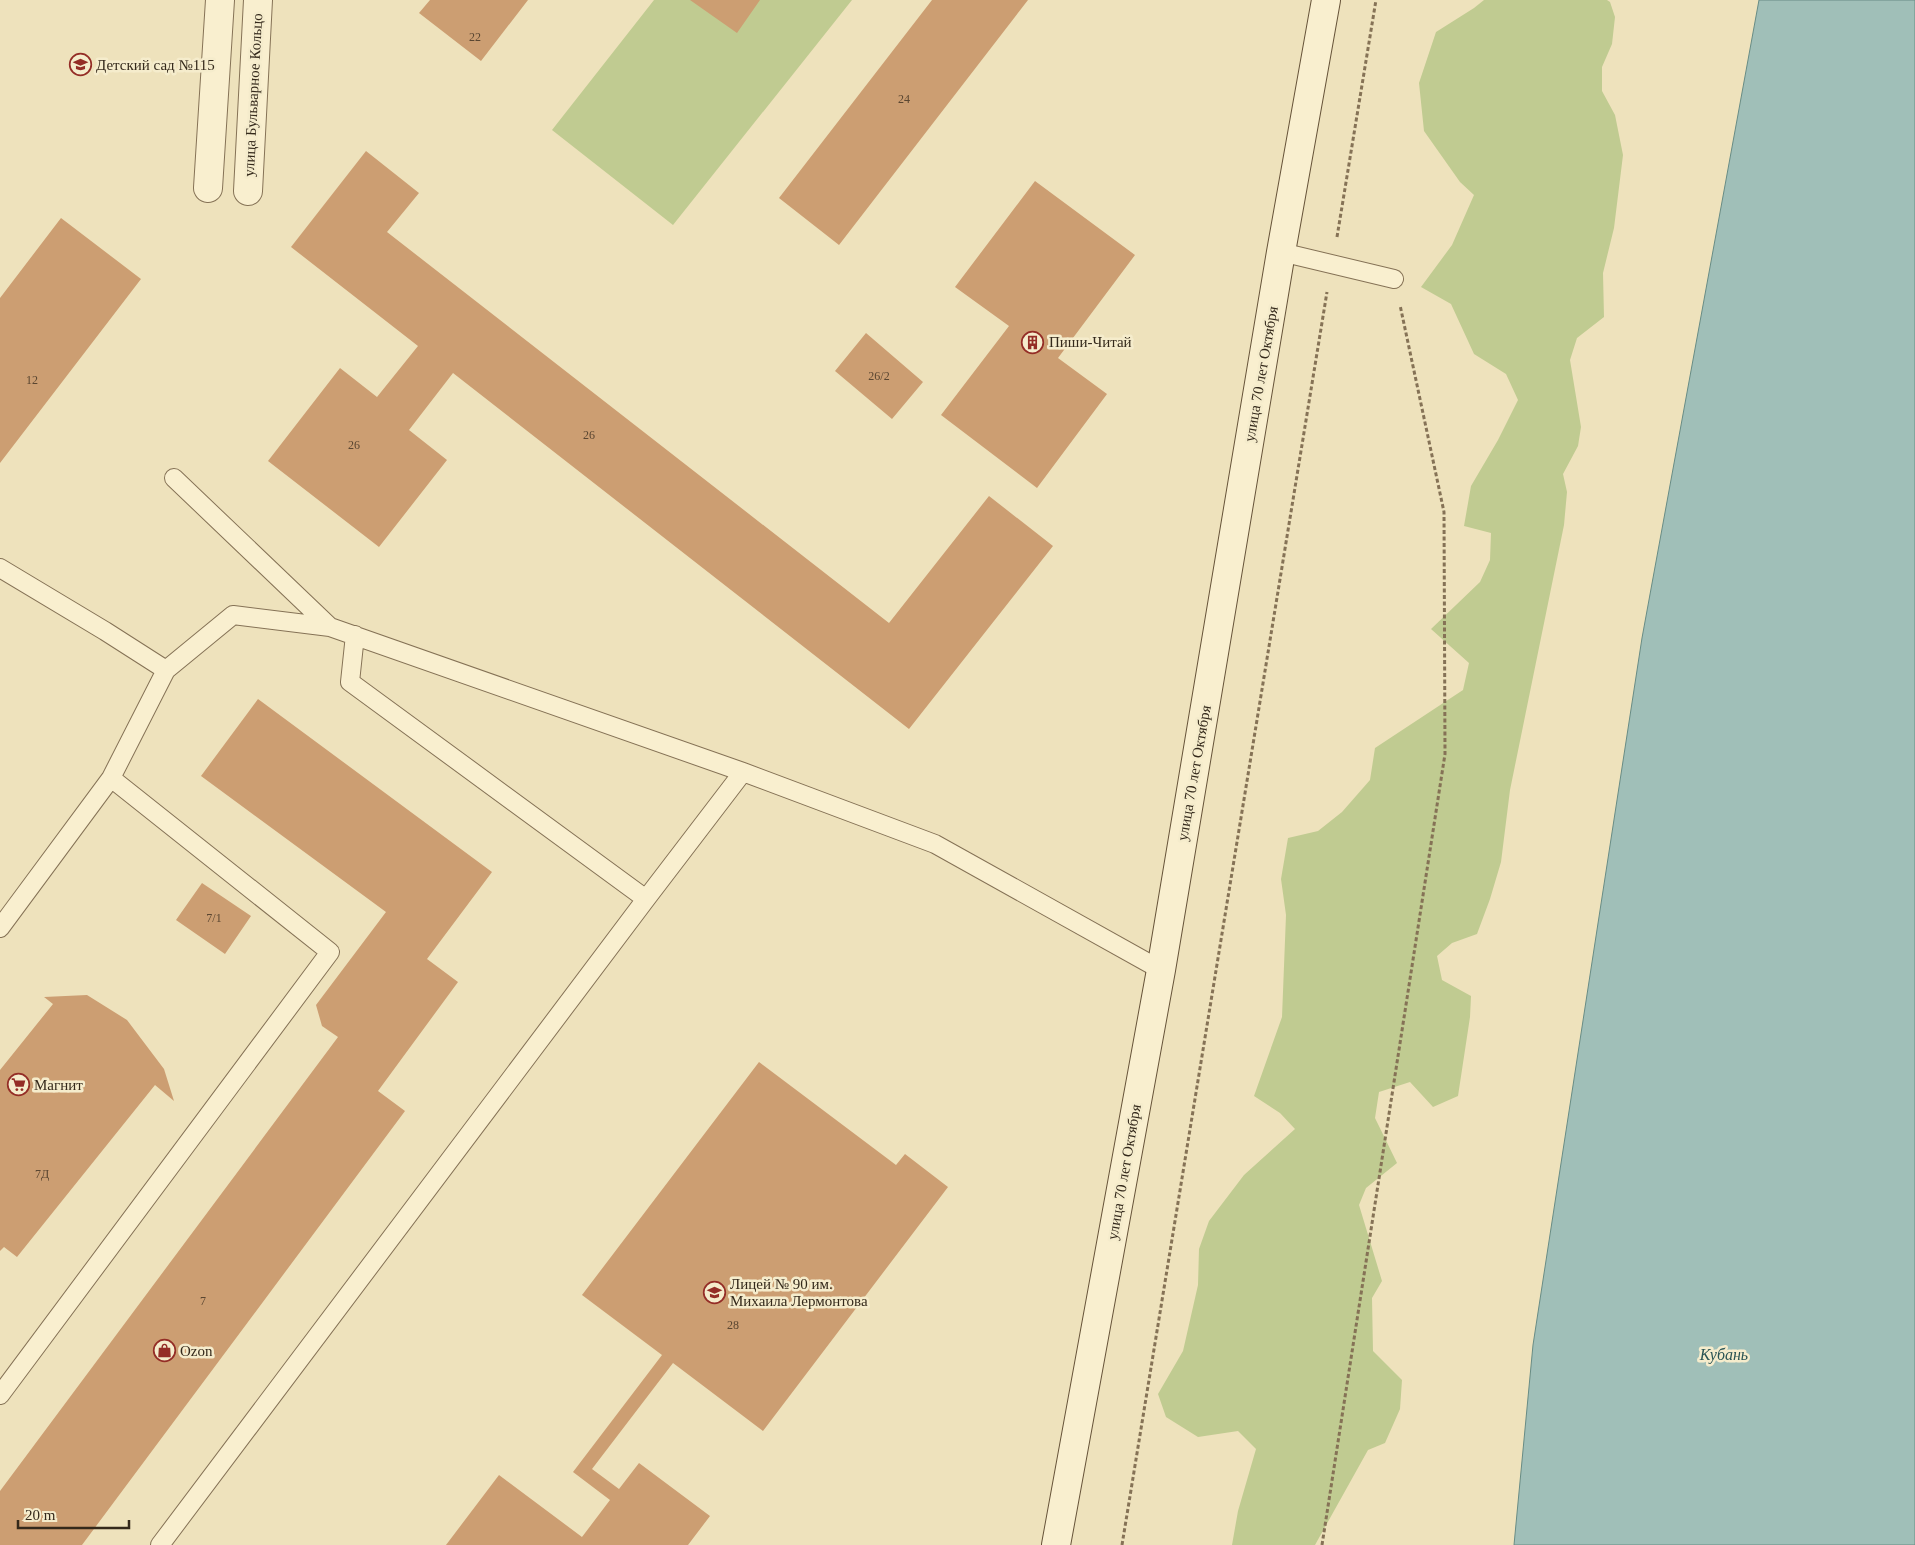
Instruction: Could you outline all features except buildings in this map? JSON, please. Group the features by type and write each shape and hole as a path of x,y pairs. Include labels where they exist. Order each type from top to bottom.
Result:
{"main road":[{"path":"208,188 220,0"},
{"name":"улица Бульварное Кольцо","path":"248,191 258,0"},
{"name":"улица 70 лет Октября","path":"1056,1545 1161,970 1281,252 1326,0"}],"lane":[{"path":"1281,252 1394,280"},
{"path":"174,478 330,627"},
{"path":"0,568 166,670"},
{"path":"0,928 111,778 166,670 233,615 330,627 355,635 743,772 935,844 1161,970"},
{"path":"355,635 350,682 646,899"},
{"path":"160,1545 743,772"},
{"path":"0,1395 330,952 111,778"}],"path":[{"path":"1122,1545 1376,0"},
{"path":"1322,1545 1445,754 1444,512 1394,280"}],"green space":[{"path":"654,0 852,0 673,225 552,130"},
{"path":"1484,0 1607,0 1610,2 1615,17 1612,44 1602,67 1602,91 1615,115 1623,155 1614,228 1603,273 1604,317 1577,338 1570,360 1581,427 1578,446 1563,474 1567,492 1564,525 1510,790 1501,862 1477,934 1452,943 1437,956 1442,980 1471,996 1470,1017 1458,1096 1433,1107 1410,1082 1379,1092 1375,1118 1397,1163 1366,1188 1359,1205 1382,1281 1372,1298 1373,1351 1402,1380 1400,1409 1385,1443 1368,1450 1315,1545 1232,1545 1238,1511 1256,1449 1238,1431 1198,1437 1166,1417 1158,1394 1183,1351 1198,1285 1199,1249 1209,1221 1244,1175 1295,1129 1280,1113 1254,1096 1282,1017 1286,915 1281,879 1288,838 1318,831 1342,812 1370,780 1375,748 1463,690 1469,663 1431,629 1480,582 1490,560 1491,533 1464,526 1471,486 1498,440 1518,400 1506,374 1474,354 1451,304 1421,287 1452,245 1474,195 1460,182 1424,131 1419,83 1436,32"}],"water":[{"name":"Кубань","path":"1759,0 1915,0 1915,1545 1514,1545 1533,1345 1642,638"}],"place":[{"name":"Детский сад №115","path":"80,65"},
{"name":"Пиши-Читай","path":"1033,342"},
{"name":"Магнит","path":"18,1085"},
{"name":"Лицей № 90 им. Михаила Лермонтова","path":"714,1293"},
{"name":"Ozon","path":"164,1351"}]}
